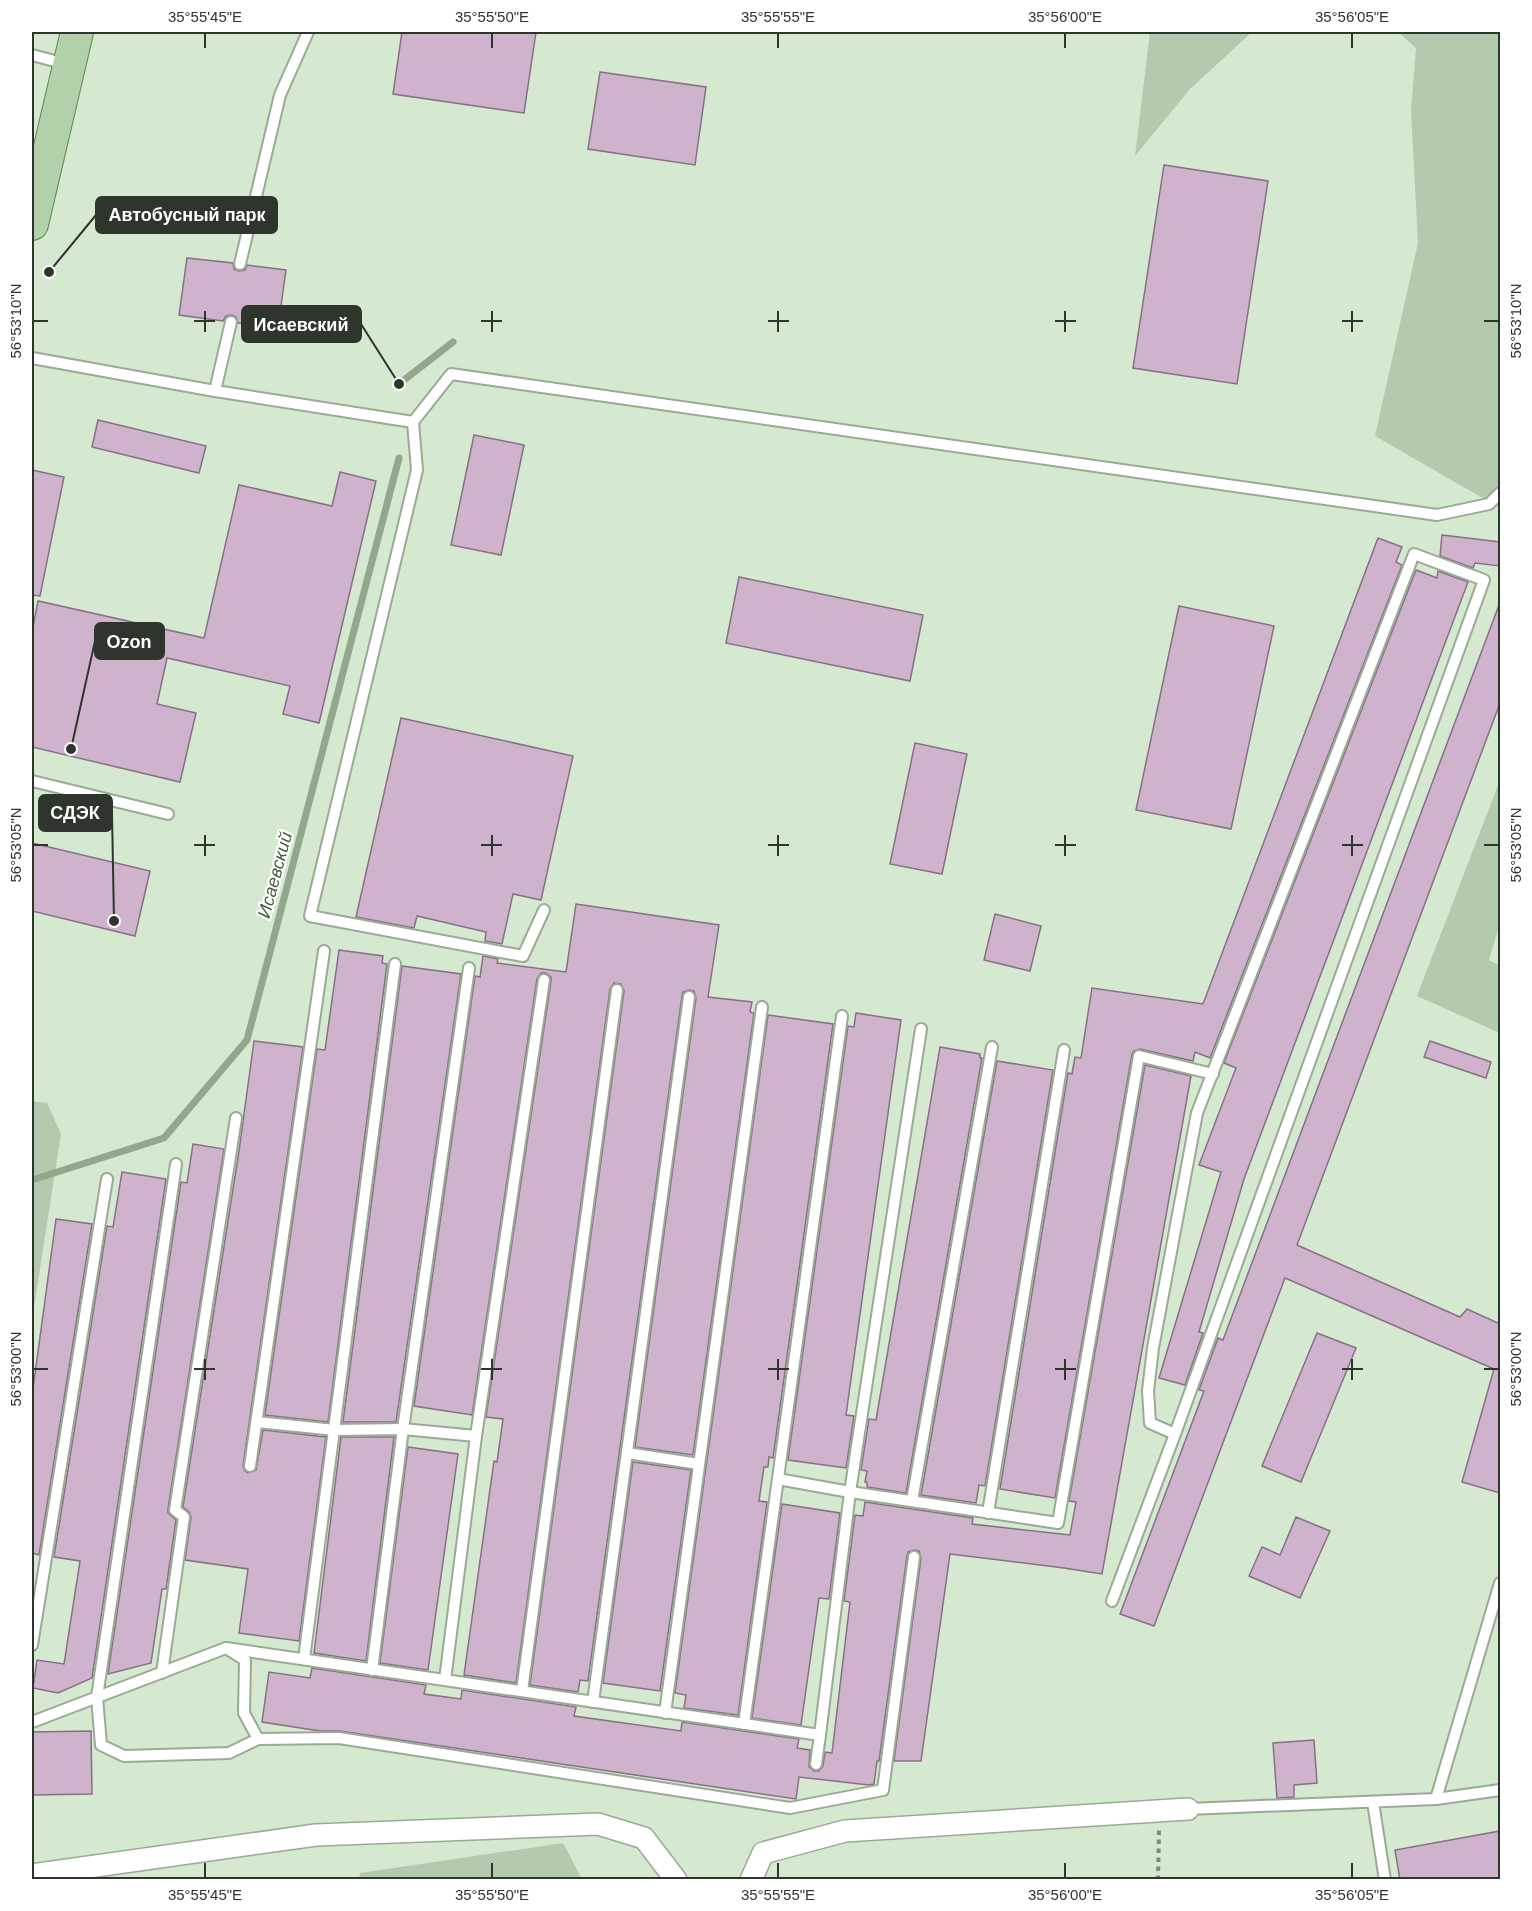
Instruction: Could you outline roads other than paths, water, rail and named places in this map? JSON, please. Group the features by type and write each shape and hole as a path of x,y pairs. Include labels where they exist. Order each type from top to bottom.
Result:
{"main road":[{"path":"32,224 77,32"}],"street":[{"path":"751,1880 763,1853 845,1831 1188,1809"},
{"path":"32,1875 316,1835 598,1824 644,1838 676,1880"}],"lane":[{"path":"240,264 280,94 308,32"},
{"path":"32,55 69,65"},
{"path":"215,391 231,322"},
{"path":"32,357 215,391 413,422"},
{"path":"544,910 523,956 310,916 417,470 413,422 451,374 1437,514 1489,504 1500,493"},
{"path":"1112,1601 1175,1434 1484,580 1414,554 1197,1113 1153,1348 1148,1391 1150,1423 1175,1434"},
{"path":"32,781 168,814"},
{"path":"250,1466 324,951"},
{"path":"304,1659 395,964"},
{"path":"372,1670 403,1429 469,968"},
{"path":"445,1680 476,1436 544,980"},
{"path":"522,1691 617,990"},
{"path":"593,1702 689,997"},
{"path":"665,1713 762,1006"},
{"path":"744,1724 842,1016"},
{"path":"816,1764 850,1492 921,1029"},
{"path":"912,1501 992,1047"},
{"path":"988,1513 1064,1050"},
{"path":"778,1479 1059,1524 1139,1056 1213,1074"},
{"path":"162,1672 183,1517 175,1510 236,1118"},
{"path":"176,1164 97,1697 101,1745 124,1756 229,1753 258,1739 339,1738 790,1808 883,1790 914,1557"},
{"path":"32,1645 107,1179"},
{"path":"257,1422 335,1430 403,1429 476,1436"},
{"path":"627,1453 699,1464"},
{"path":"1436,1798 1500,1583"},
{"path":"32,1722 226,1648 820,1735"},
{"path":"226,1648 245,1660 244,1713 258,1739"},
{"path":"1188,1809 1373,1802 1436,1798 1500,1790"},
{"path":"1373,1802 1385,1880"}],"waterway":[{"name":"Исаевский","path":"399,384 453,342"},
{"name":"Исаевский","path":"32,1180 164,1138 247,1040 399,458"}],"place":[{"name":"Автобусный парк","path":"49,272"},
{"name":"Исаевский","path":"399,384"},
{"name":"Ozon","path":"71,749"},
{"name":"СДЭК","path":"114,921"}]}
